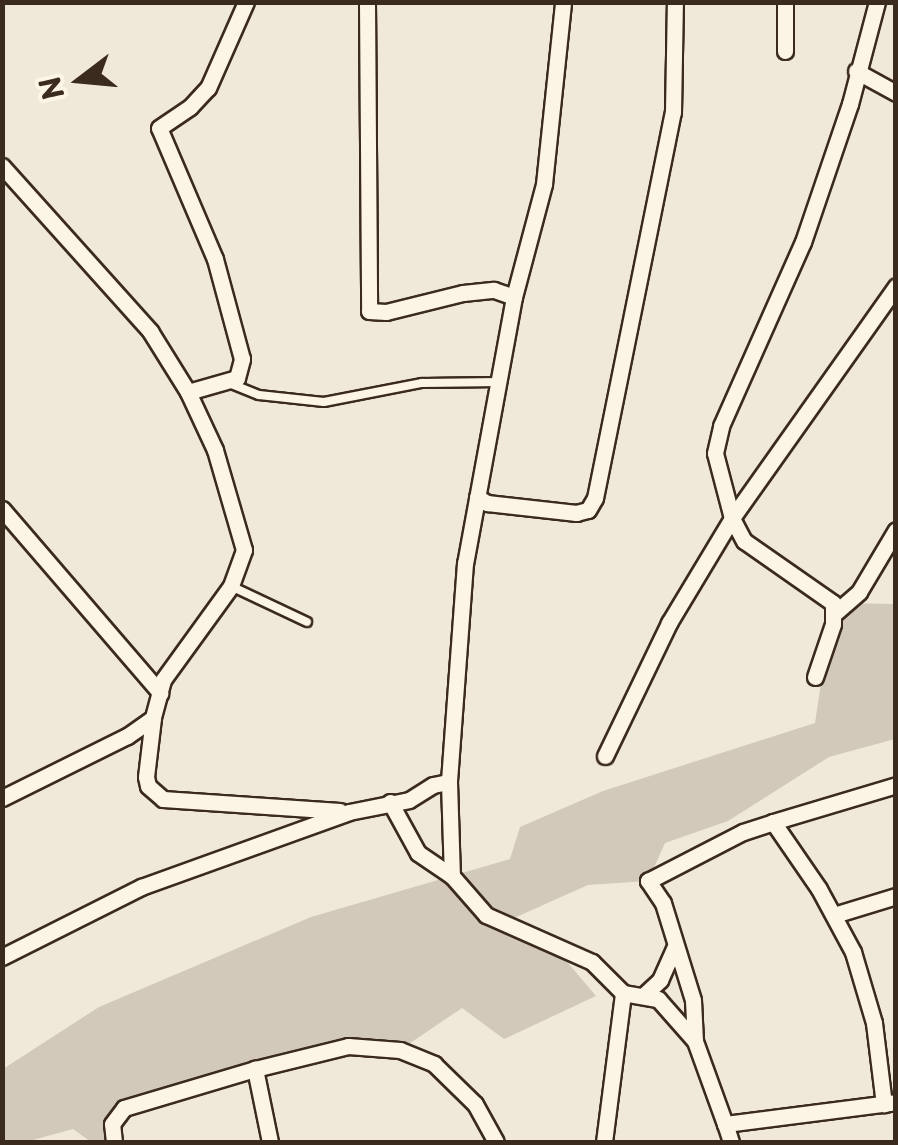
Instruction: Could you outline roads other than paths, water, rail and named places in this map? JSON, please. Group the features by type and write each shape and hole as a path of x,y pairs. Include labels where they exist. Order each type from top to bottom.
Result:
{"street":[{"path":"188,392 228,382 241,371 236,326 215,259 159,128 190,107 208,88 246,2"},
{"path":"367,2 369,310 386,312 462,292 494,290 514,297"},
{"path":"452,876 450,782 465,563 514,297 544,184 563,2"},
{"path":"478,497 487,502 576,513 588,510 596,498 673,112 675,2"},
{"path":"785,2 785,51"},
{"path":"815,677 835,613 833,603 744,540 732,518 716,466 716,441 793,271 850,104 877,2"},
{"path":"856,71 896,93"},
{"path":"2,166 150,331 188,392 215,450 242,538 242,564 231,586 173,664 160,693 152,718 146,777 154,794 163,799 349,812"},
{"path":"605,756 669,623 732,518 896,286"},
{"path":"2,509 160,693"},
{"path":"835,613 859,592 896,530"},
{"path":"2,798 126,736 152,718"},
{"path":"2,957 141,887 349,812 409,800 433,785 450,782"},
{"path":"731,1142 695,1041 693,1000 676,942 663,902 648,881 743,832 896,785"},
{"path":"390,802 418,853 452,876 500,924 592,962 622,993 658,999 695,1041"},
{"path":"725,1124 890,1103 864,980 834,915 774,822"},
{"path":"834,915 896,896"},
{"path":"646,994 660,980 676,942"},
{"path":"604,1142 622,993"},
{"path":"114,1142 112,1124 124,1108 348,1046 382,1046 416,1054 463,1089 496,1142"},
{"path":"255,1069 270,1142"}],"lane":[{"path":"228,382 259,396 324,402 422,383 500,382"},
{"path":"231,586 306,622"}]}
